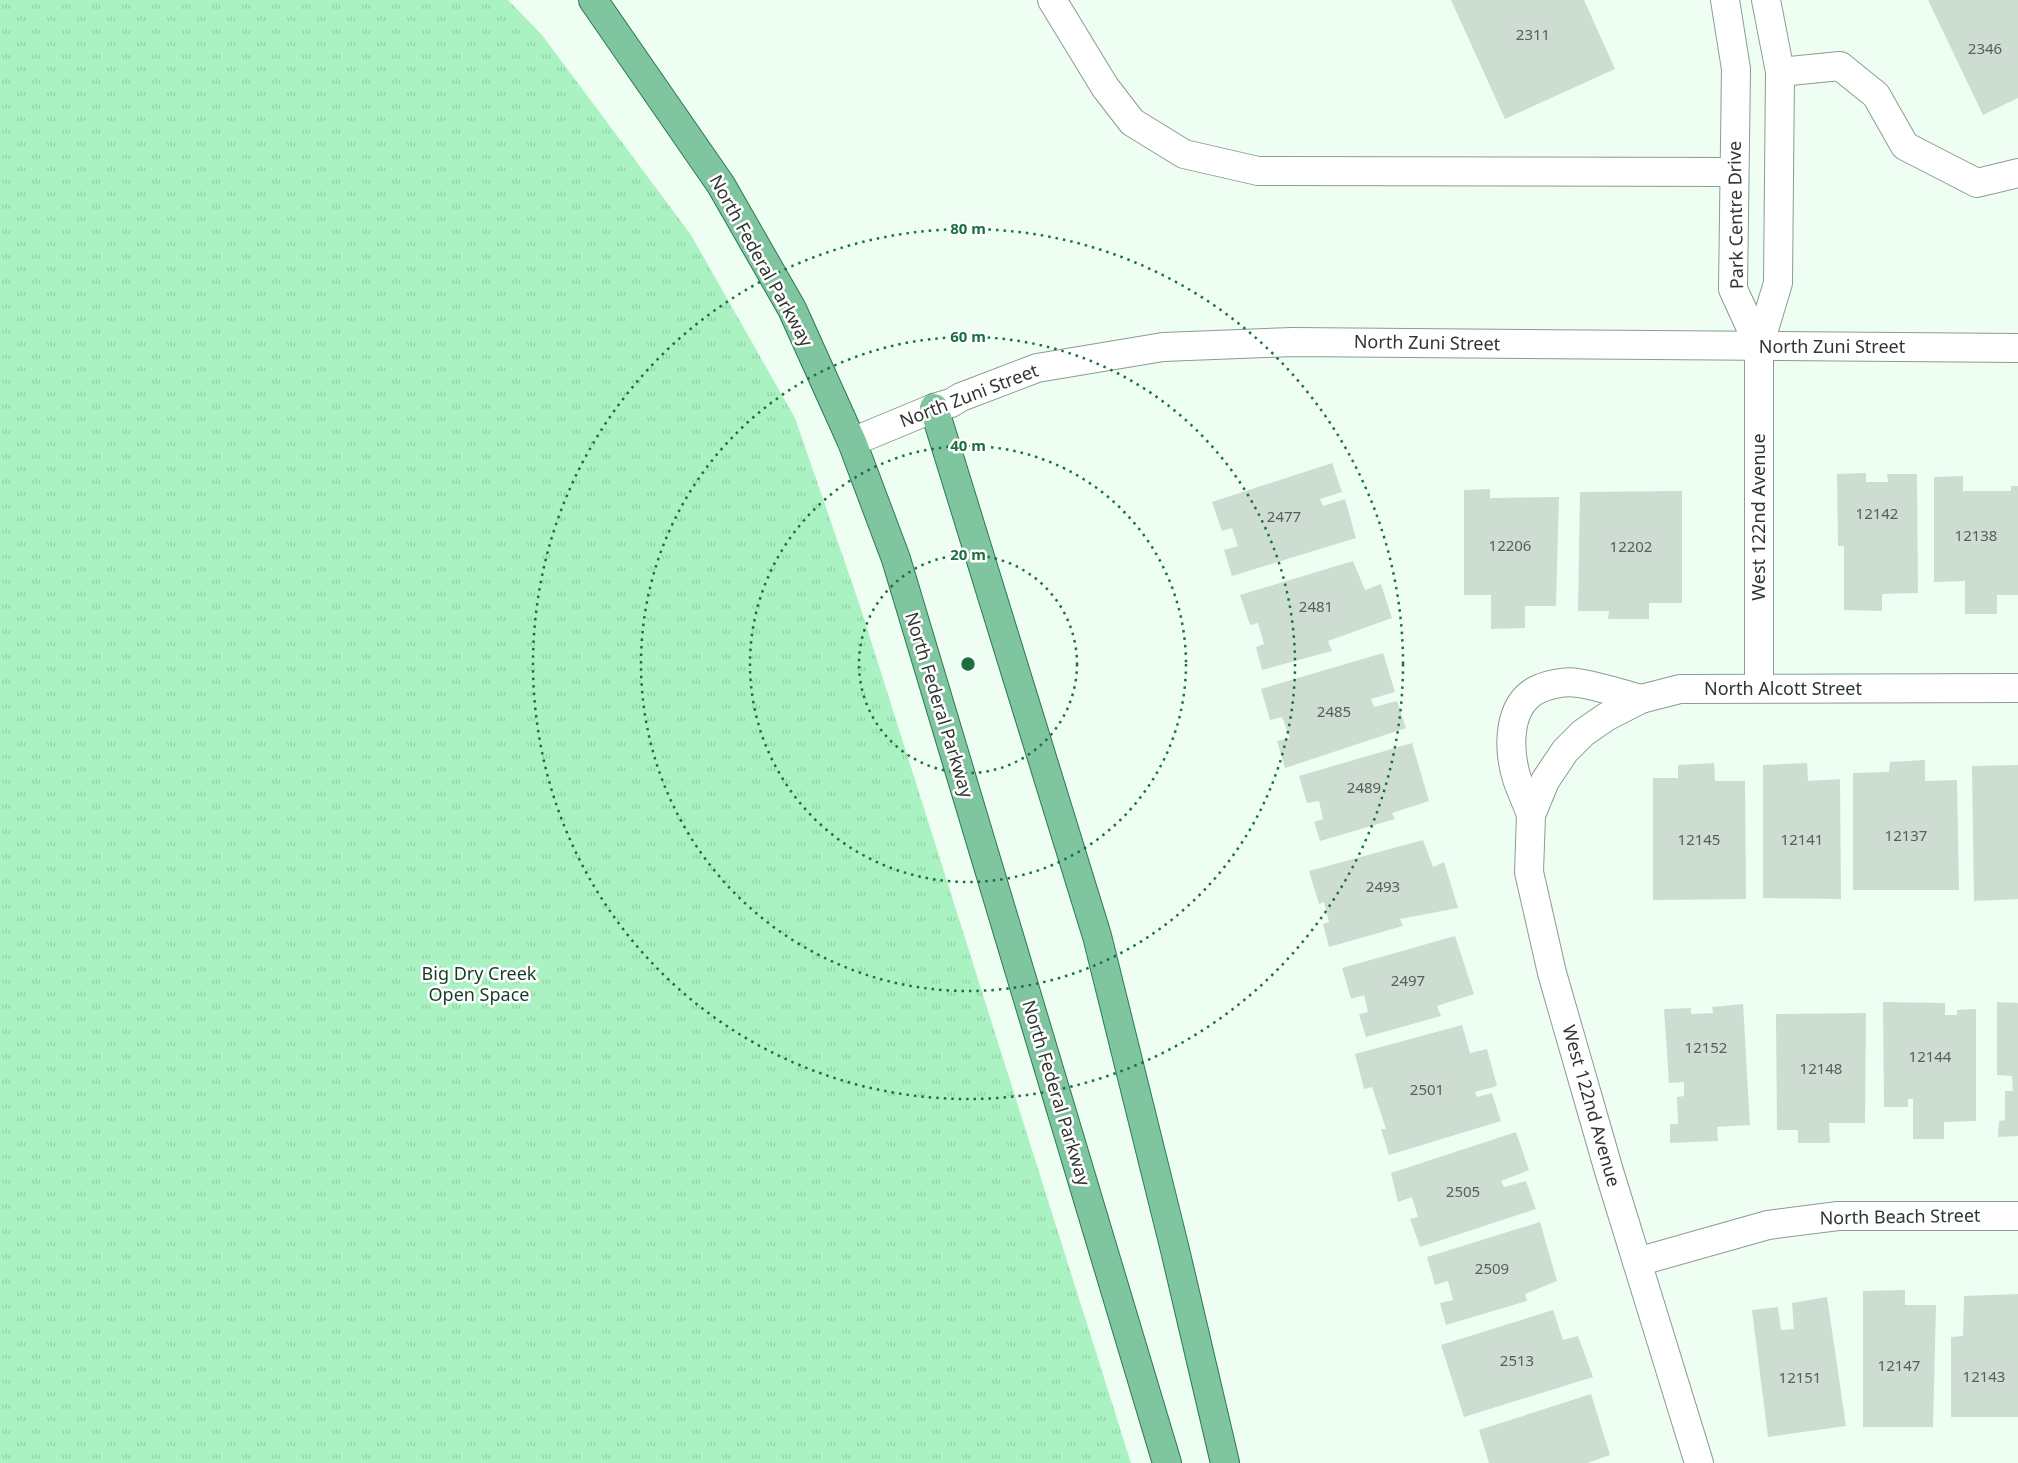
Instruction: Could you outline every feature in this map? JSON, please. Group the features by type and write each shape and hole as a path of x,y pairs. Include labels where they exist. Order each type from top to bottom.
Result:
{"main road":[{"name":"North Federal Parkway","path":"593,0 722,185 792,309 852,442 896,559 1167,1463"},
{"path":"934,408 1097,936 1175,1250 1225,1463"}],"street":[{"path":"1052,0 1105,87 1132,122 1184,154 1258,171 1734,172"},
{"name":"Park Centre Drive","path":"1725,0 1736,70 1733,289 1759,346"},
{"path":"1759,346 1778,283 1780,72 1766,0"},
{"path":"1780,72 1840,66 1876,95 1905,146 1977,184 2018,173"},
{"name":"North Zuni Street","path":"852,442 1037,368 1163,347 1293,342 2018,348"},
{"name":"West 122nd Avenue","path":"1759,346 1759,688"},
{"path":"1531,815 1517,779 1512,752 1513,724 1520,705 1534,691 1552,684 1577,683 1641,699"},
{"name":"North Alcott Street","path":"1565,751 1583,733 1606,717 1641,699 1680,689 2018,688"},
{"name":"West 122nd Avenue","path":"1565,751 1545,782 1531,815 1529,872 1552,973 1637,1262 1699,1463"},
{"name":"North Beach Street","path":"1637,1262 1768,1225 1838,1216 2018,1216"}],"green space":[{"name":"Big Dry Creek Open Space","path":"0,0 508,0 542,35 691,235 795,418 860,606 1131,1463 0,1463"}],"building":[{"path":"1451,0 1584,0 1615,69 1505,119"},
{"path":"1928,0 2018,0 2018,98 1983,115"},
{"path":"1332,463 1342,492 1320,499 1323,506 1345,499 1356,538 1232,576 1224,550 1238,546 1232,528 1222,531 1212,502"},
{"path":"1866,473 1866,482 1888,482 1887,474 1917,474 1918,593 1882,594 1882,611 1844,610 1844,546 1838,546 1837,474"},
{"path":"1963,476 1963,491 2011,491 2011,486 2018,486 2018,595 1997,595 1997,614 1965,614 1965,581 1934,582 1934,477"},
{"path":"1490,489 1490,498 1559,497 1556,606 1525,606 1525,628 1491,629 1491,595 1464,595 1464,490"},
{"path":"1682,491 1682,603 1649,603 1649,619 1608,619 1609,611 1578,611 1580,492"},
{"path":"1353,561 1365,590 1381,584 1392,618 1328,641 1332,651 1262,670 1256,647 1264,644 1258,623 1250,625 1240,595"},
{"path":"1383,653 1395,692 1371,699 1374,707 1397,701 1406,728 1285,768 1277,741 1290,738 1282,717 1270,720 1261,689"},
{"path":"1412,743 1429,801 1392,813 1395,819 1320,841 1314,822 1323,819 1319,801 1307,803 1299,776"},
{"path":"1925,760 1925,781 1957,780 1959,890 1853,890 1853,773 1889,772 1890,762"},
{"path":"1714,763 1715,781 1745,781 1746,899 1653,900 1653,778 1678,778 1678,765"},
{"path":"1807,763 1808,781 1840,779 1841,899 1763,898 1763,765"},
{"path":"2018,765 2018,899 1974,901 1972,766"},
{"path":"1423,840 1433,867 1444,862 1458,908 1400,919 1403,926 1329,947 1323,924 1329,922 1324,902 1319,904 1309,871"},
{"path":"1455,936 1474,994 1437,1006 1441,1016 1366,1037 1359,1014 1368,1012 1364,995 1351,999 1342,968"},
{"path":"1883,1002 1945,1003 1945,1015 1957,1015 1957,1010 1976,1009 1976,1121 1944,1122 1944,1139 1913,1139 1913,1099 1908,1099 1908,1107 1884,1107"},
{"path":"1997,1002 2018,1003 2018,1136 1998,1137 1999,1121 2005,1120 2005,1091 2013,1091 2012,1076 1997,1075"},
{"path":"1743,1004 1750,1125 1717,1127 1718,1141 1670,1143 1670,1124 1678,1124 1677,1097 1684,1096 1684,1082 1669,1083 1664,1009 1691,1008 1691,1014 1713,1013 1712,1007"},
{"path":"1866,1013 1865,1123 1829,1123 1830,1143 1798,1143 1798,1130 1777,1130 1776,1014"},
{"path":"1462,1025 1470,1053 1487,1049 1497,1086 1475,1092 1477,1097 1492,1093 1501,1121 1389,1155 1381,1129 1386,1129 1372,1087 1364,1089 1355,1054"},
{"path":"1516,1132 1529,1170 1501,1181 1504,1187 1526,1181 1536,1209 1420,1247 1410,1219 1418,1217 1412,1197 1398,1202 1391,1173"},
{"path":"1540,1222 1557,1281 1525,1294 1527,1301 1446,1325 1440,1303 1453,1300 1448,1281 1435,1285 1427,1257"},
{"path":"1905,1290 1905,1305 1936,1305 1933,1427 1863,1427 1863,1291"},
{"path":"2018,1294 2018,1417 1951,1417 1951,1337 1963,1336 1964,1296"},
{"path":"1827,1297 1846,1426 1768,1437 1752,1310 1778,1307 1781,1330 1794,1329 1792,1303"},
{"path":"1553,1310 1563,1340 1578,1336 1593,1377 1464,1417 1441,1345"},
{"path":"1591,1394 1610,1455 1587,1463 1489,1463 1479,1430"}]}
